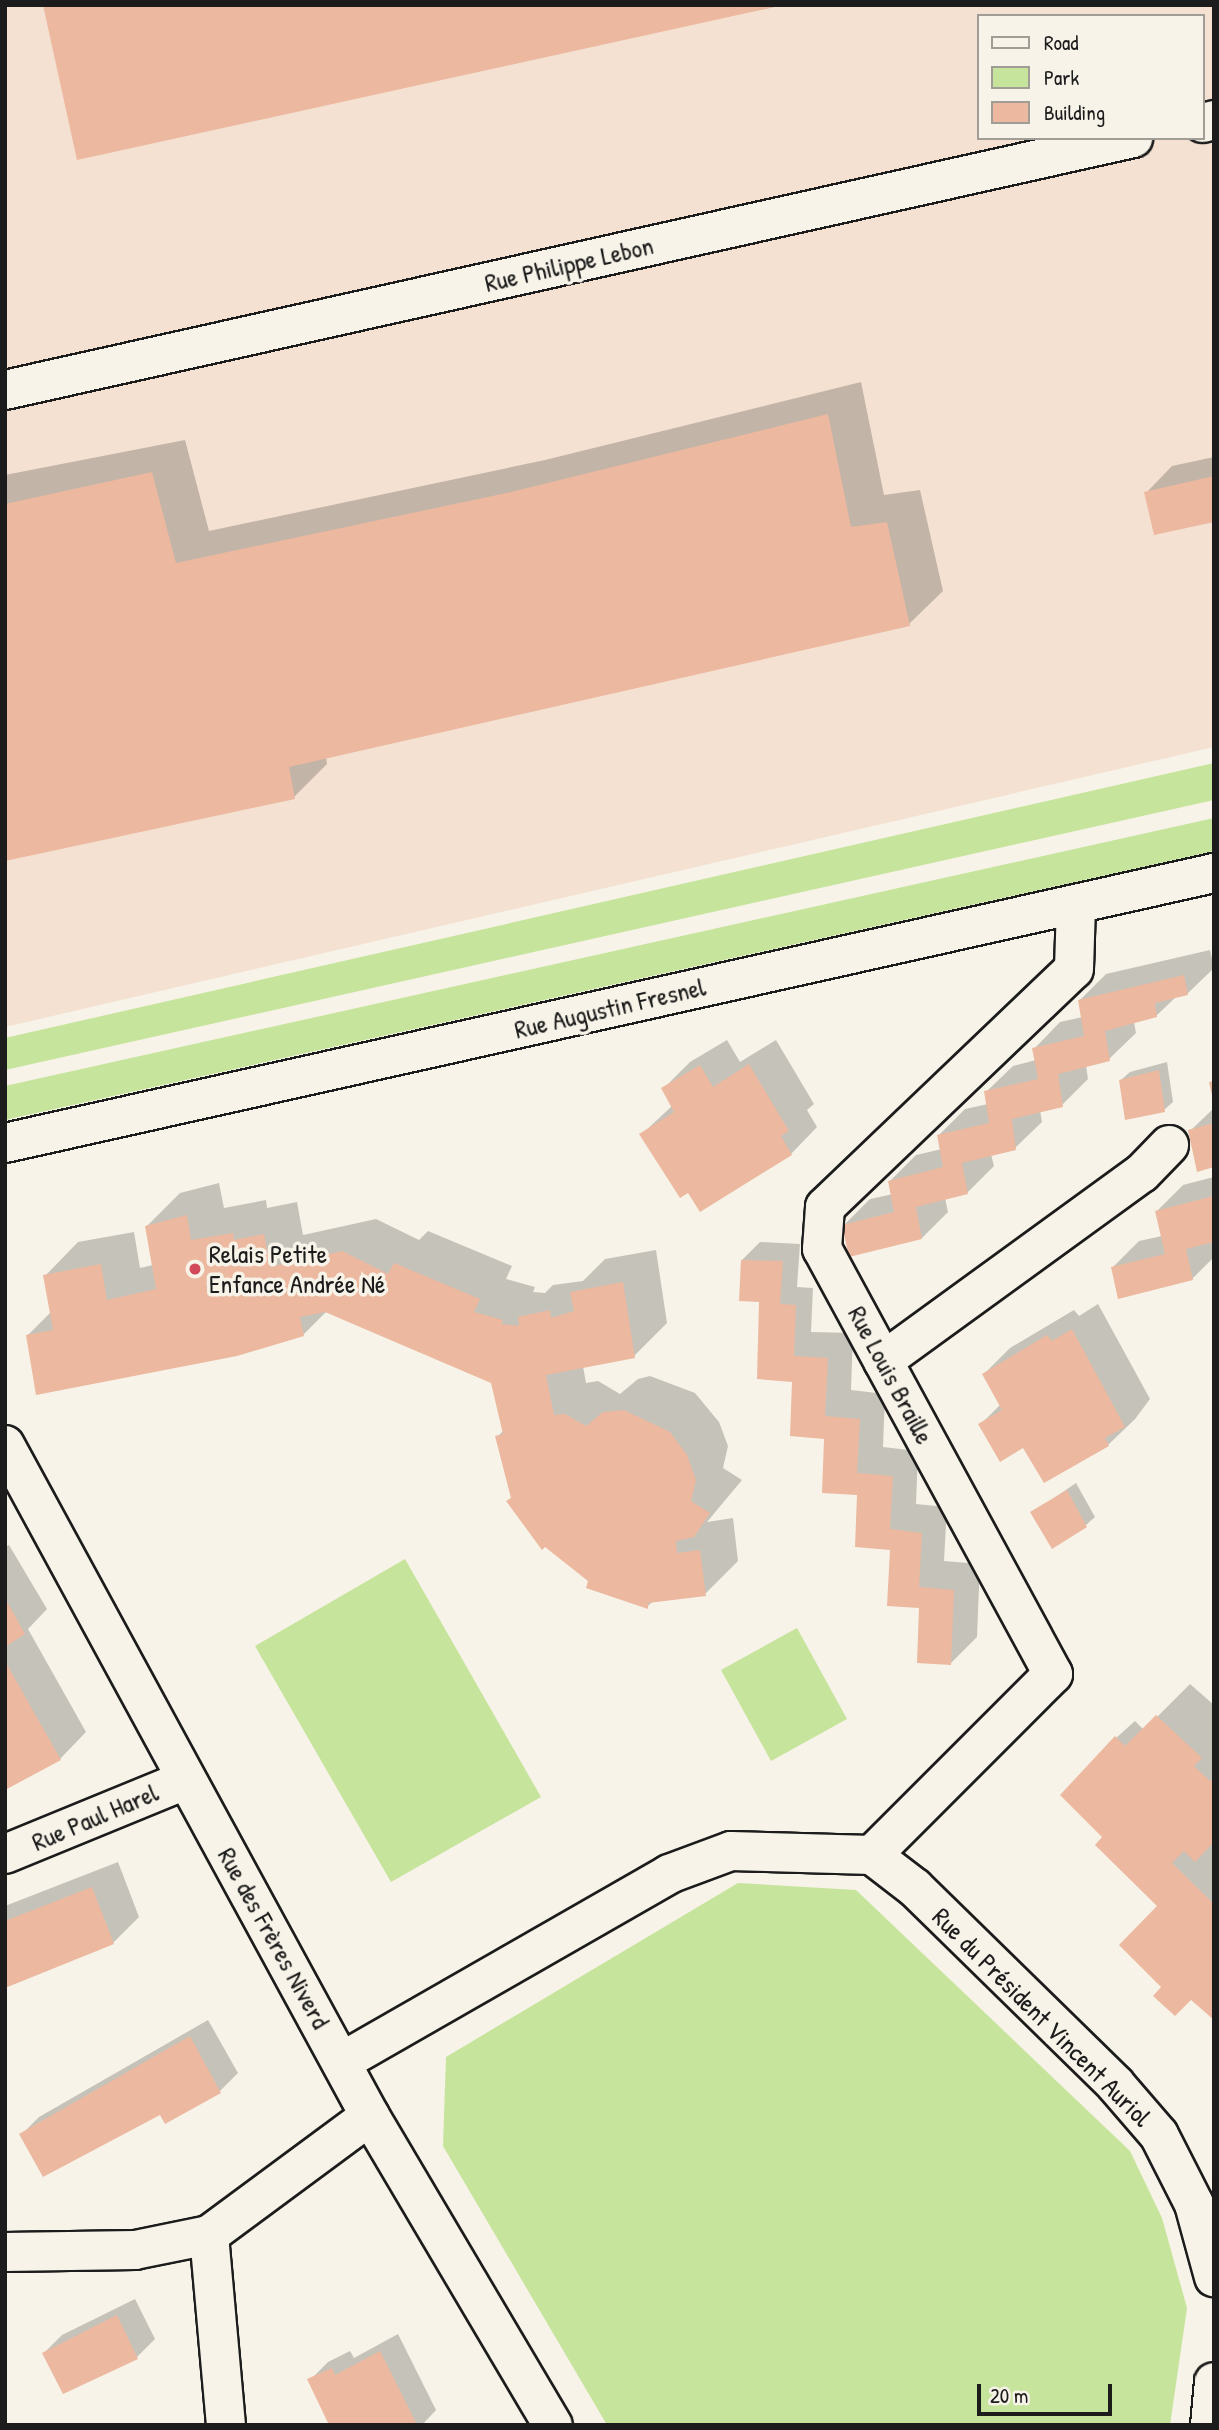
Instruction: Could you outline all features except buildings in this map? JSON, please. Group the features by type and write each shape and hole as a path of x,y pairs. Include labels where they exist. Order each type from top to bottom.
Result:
{"street":[{"name":"Rue Philippe Lebon","path":"5,390 1124,140"},
{"name":"Rue Augustin Fresnel","path":"5,1143 1214,873"},
{"name":"Rue Louis Braille","path":"872,1855 1053,1674 822,1248 825,1207 1074,969 1076,904"},
{"path":"883,1361 1142,1173 1169,1145"},
{"name":"Rue des Frères Niverd","path":"5,1445 185,1780 344,2061 370,2116 553,2425"},
{"name":"Rue Paul Harel","path":"5,1854 185,1780"},
{"path":"344,2061 668,1874 731,1851 872,1855"},
{"name":"Rue du Président Vincent Auriol","path":"872,1855 915,1888 1115,2084 1159,2135 1204,2194 1214,2277"},
{"path":"5,2252 135,2250 209,2235 370,2116"},
{"path":"209,2235 226,2425"},
{"path":"1210,2425 1214,2382"}],"shaded area":[{"path":"5,5 1214,5 1214,747 5,1027"}],"green space":[{"path":"1214,763 1214,800 5,1070 5,1038"},
{"path":"1214,818 1214,851 5,1120 5,1086"},
{"path":"405,1559 541,1797 391,1882 255,1646"},
{"path":"797,1628 847,1719 771,1761 721,1670"},
{"path":"738,1883 856,1890 1130,2151 1162,2218 1187,2308 1170,2425 607,2425 443,2146 446,2057"}],"place":[{"name":"Relais Petite Enfance Andrée Né","path":"195,1269"}]}
